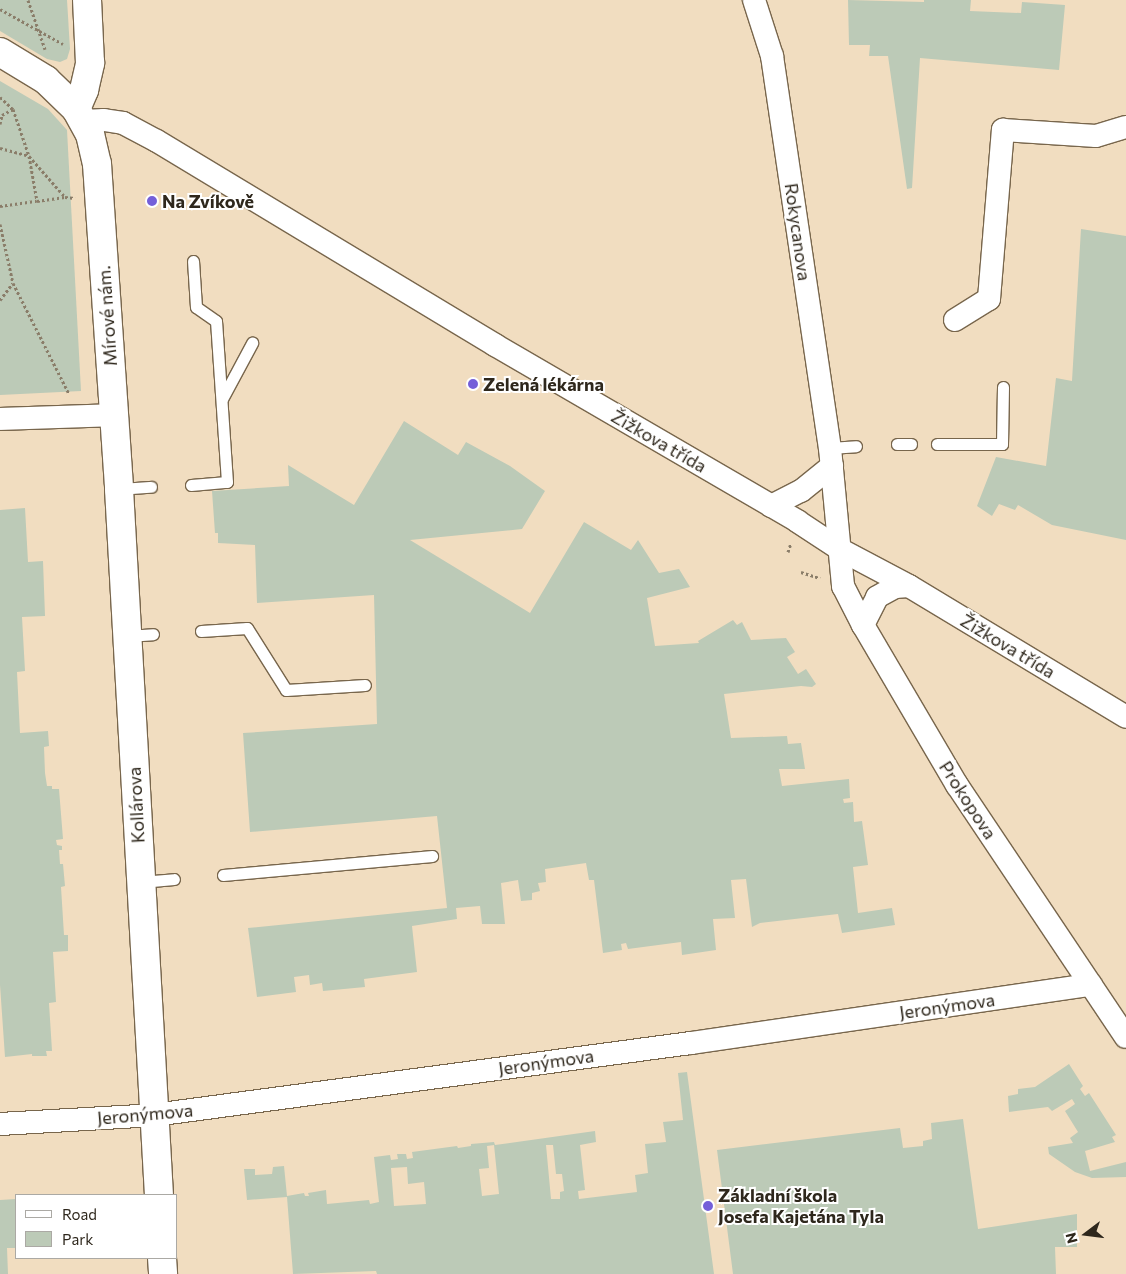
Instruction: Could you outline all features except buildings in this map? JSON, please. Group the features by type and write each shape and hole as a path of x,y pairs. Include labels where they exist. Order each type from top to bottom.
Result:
{"main road":[{"path":"80,115 90,63 87,0"},
{"name":"Mírové nám.","path":"0,52 46,80 80,115 90,134 97,164 114,415"},
{"name":"Kollárova","path":"114,415 119,489 140,635 140,882 159,1194"},
{"path":"162,1259 163,1274"}],"street":[{"name":"Rokycanova","path":"754,0 772,56 831,457 840,550"},
{"name":"Žižkova třída","path":"80,115 123,123 157,141 495,345 771,506 840,550 909,586 1126,717"},
{"path":"955,320 989,299 1003,130 1096,136 1126,127"},
{"path":"0,419 114,415"},
{"path":"771,506 801,491 831,457"},
{"name":"Prokopova","path":"840,550 843,586 863,625 957,785 1126,1038"},
{"path":"863,625 877,596 895,587 909,586"},
{"name":"Jeronýmova","path":"0,1124 154,1115 682,1044 1091,984"}],"lane":[{"path":"191,484 227,482 216,321 196,307 193,261"},
{"path":"222,398 252,343"},
{"path":"937,444 1002,444 1003,387"},
{"path":"897,444 911,444"},
{"path":"831,457 856,446"},
{"path":"119,489 151,487"},
{"path":"201,631 246,628 286,690 365,685"},
{"path":"223,875 432,856"},
{"path":"140,882 174,879"}],"path":[{"path":"28,0 46,51"},
{"path":"0,9 66,45"},
{"path":"0,97 13,109 30,156 37,201"},
{"path":"0,124 2,115 13,109"},
{"path":"0,148 30,156 66,197"},
{"path":"0,206 66,197 75,198 75,203"},
{"path":"0,224 13,282 69,395 79,395"},
{"path":"0,300 13,282"}],"green space":[{"path":"0,0 67,0 70,49 67,59 60,62 47,59 0,31"},
{"path":"848,0 924,2 924,0 971,0 970,11 1021,13 1022,2 1065,5 1059,70 920,58 912,188 907,189 888,56 869,56 870,45 849,45"},
{"path":"0,81 48,109 67,130 81,391 0,395"},
{"path":"1081,229 1126,236 1126,540 1052,525 1018,505 1015,510 999,504 992,516 977,506 996,457 1046,466 1056,378 1072,381"},
{"path":"404,421 458,455 466,442 510,466 545,491 522,529 410,540 530,613 584,522 631,550 638,540 659,573 679,569 690,587 647,598 655,646 699,643 698,641 733,620 737,625 742,622 751,640 786,638 795,652 787,657 798,674 806,669 816,684 812,687 801,686 724,694 731,738 787,736 788,744 801,743 805,769 779,769 782,786 849,779 850,798 843,799 844,803 853,802 854,822 862,821 868,865 853,867 858,913 892,908 895,925 842,933 838,914 760,923 752,927 746,879 731,880 735,918 713,919 716,950 682,955 681,942 628,949 626,943 621,944 622,950 603,953 594,880 589,880 586,863 545,869 546,882 538,883 540,891 532,893 532,900 521,901 518,880 501,883 505,924 482,924 480,906 456,908 457,919 412,926 417,972 364,979 365,987 323,991 322,983 310,985 309,975 294,977 296,992 257,997 248,928 447,908 437,816 250,832 243,733 377,724 374,595 257,603 255,545 218,543 218,533 215,533 212,491 289,486 288,465 354,505"},
{"path":"25,508 28,562 43,561 45,616 22,617 25,671 17,672 20,733 48,731 49,746 44,747 45,773 47,786 52,786 52,789 59,789 63,839 56,840 57,845 62,846 62,850 59,850 60,864 63,864 65,886 61,887 64,935 68,935 68,951 53,952 56,1002 49,1003 52,1051 46,1051 47,1056 32,1056 32,1054 5,1057 0,985 0,510"},
{"path":"1069,1064 1083,1086 1080,1089 1085,1096 1089,1093 1116,1135 1112,1137 1115,1142 1085,1151 1090,1171 1126,1162 1126,1177 1092,1178 1075,1172 1049,1154 1048,1147 1073,1143 1070,1138 1078,1132 1065,1111 1075,1104 1072,1099 1052,1111 1048,1107 1009,1112 1008,1096 1018,1094 1018,1089 1035,1087"},
{"path":"687,1072 714,1274 377,1274 376,1271 293,1274 287,1197 247,1200 244,1169 255,1169 255,1175 272,1174 273,1167 284,1166 287,1196 304,1193 305,1196 309,1196 308,1193 326,1190 327,1204 369,1200 370,1204 379,1202 374,1157 390,1155 391,1160 398,1159 397,1154 406,1154 407,1159 413,1158 412,1152 457,1146 458,1148 471,1146 471,1144 494,1142 495,1145 595,1131 596,1142 580,1145 585,1190 578,1191 579,1199 637,1192 635,1175 648,1173 645,1144 666,1142 663,1122 683,1120 678,1073","holes":["494,1145 499,1194 482,1196 479,1169 489,1168 487,1146","546,1145 553,1145 556,1174 562,1174 564,1191 560,1192 560,1199 551,1199","407,1167 408,1184 424,1182 426,1204 394,1206 391,1168"]},
{"path":"963,1119 978,1229 1077,1214 1077,1247 1055,1247 1056,1274 733,1274 717,1150 900,1128 903,1148 923,1146 923,1141 932,1139 931,1123"},
{"path":"15,1199 15,1248 7,1248 8,1274 0,1274 0,1200"}],"place":[{"name":"Na Zvíkově","path":"152,201"},
{"name":"Zelená lékárna","path":"473,384"},
{"name":"Základní škola Josefa Kajetána Tyla","path":"708,1206"}]}
